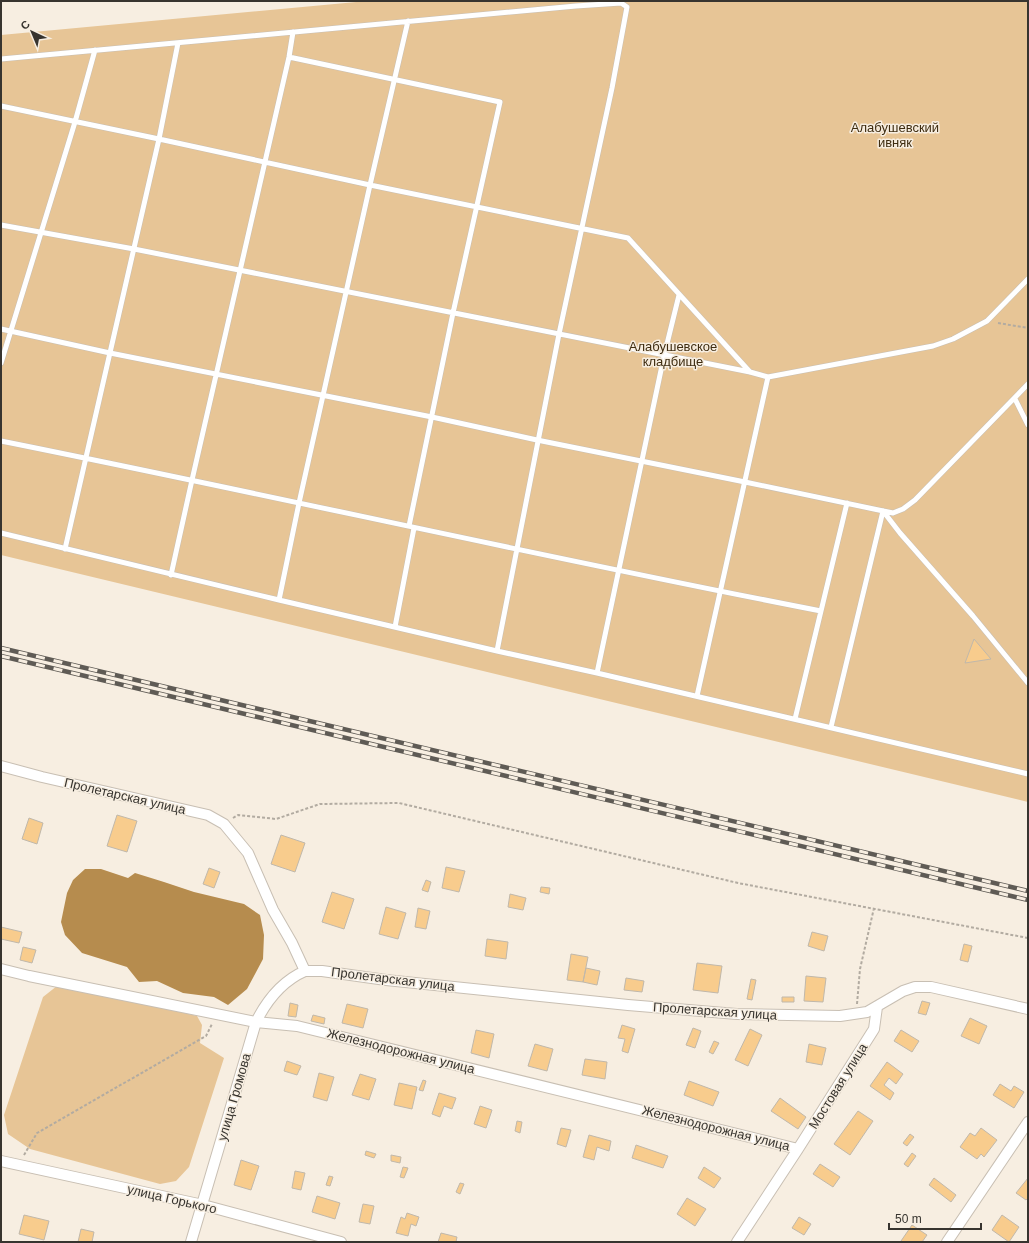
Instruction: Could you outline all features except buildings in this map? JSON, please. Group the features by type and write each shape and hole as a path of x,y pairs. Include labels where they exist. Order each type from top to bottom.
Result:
{"street":[{"name":"Пролетарская улица","path":"1,766 42,777 208,815 224,824 248,853 273,910 292,943 305,971 322,971 386,980 628,1005 737,1014 840,1016 867,1012 903,991 915,987 931,987 1028,1009"},
{"name":"Железнодорожная улица","path":"1,969 256,1022 297,1026 798,1149"},
{"name":"улица Громова","path":"191,1242 256,1022 263,1009 276,992 292,977 305,971"},
{"name":"Мостовая улица","path":"737,1242 874,1029 877,1007"},
{"path":"946,1242 1028,1122"},
{"name":"улица Горького","path":"1,1161 203,1205 341,1242"}],"lane":[{"path":"1,59 408,21 621,3 627,7 612,88 537,440 496,651"},
{"path":"279,600 299,503 408,21"},
{"path":"172,575 192,480 289,57 293,32"},
{"path":"65,549 159,139 178,43"},
{"path":"1,363 75,122 95,50"},
{"path":"289,57 500,102 476,206 432,417 411,527 395,627"},
{"path":"1,106 265,163 628,238 750,372"},
{"path":"1,225 134,249 750,372 768,377 933,346 953,339 987,321 1028,279"},
{"path":"597,672 664,356 679,295"},
{"path":"1,329 110,353 432,417 642,462 893,513 903,509 915,500 1028,384"},
{"path":"698,696 768,377"},
{"path":"1014,398 1028,425"},
{"path":"1,441 821,611"},
{"path":"795,719 847,503"},
{"path":"883,511 1028,683"},
{"path":"831,727 883,511"},
{"path":"1,534 496,651 597,672 1028,774"}],"path":[{"path":"987,321 1028,328"},
{"path":"224,824 238,815 276,819 320,804 399,803 738,883 1028,938"},
{"path":"858,1013 857,1004 860,969 874,908"},
{"path":"18,1165 37,1133 206,1036 218,1014"}],"green space":[{"name":"Алабушевское кладбище","path":"367,1 1028,1 1028,802 1,555 1,35"},
{"path":"62,982 197,1016 202,1025 200,1043 224,1058 189,1167 176,1181 160,1184 30,1149 8,1134 4,1115 43,997"}],"shaded area":[{"path":"85,869 101,869 128,878 135,873 194,892 244,904 260,915 264,935 263,959 247,989 228,1005 214,997 183,993 157,981 139,982 127,967 82,953 65,935 61,922 67,893 73,880"}],"railway":[{"path":"1,648 1028,891"},
{"path":"1,656 1028,900"}],"park label":[{"name":"Алабушевский ивняк","path":"895,134"}]}
